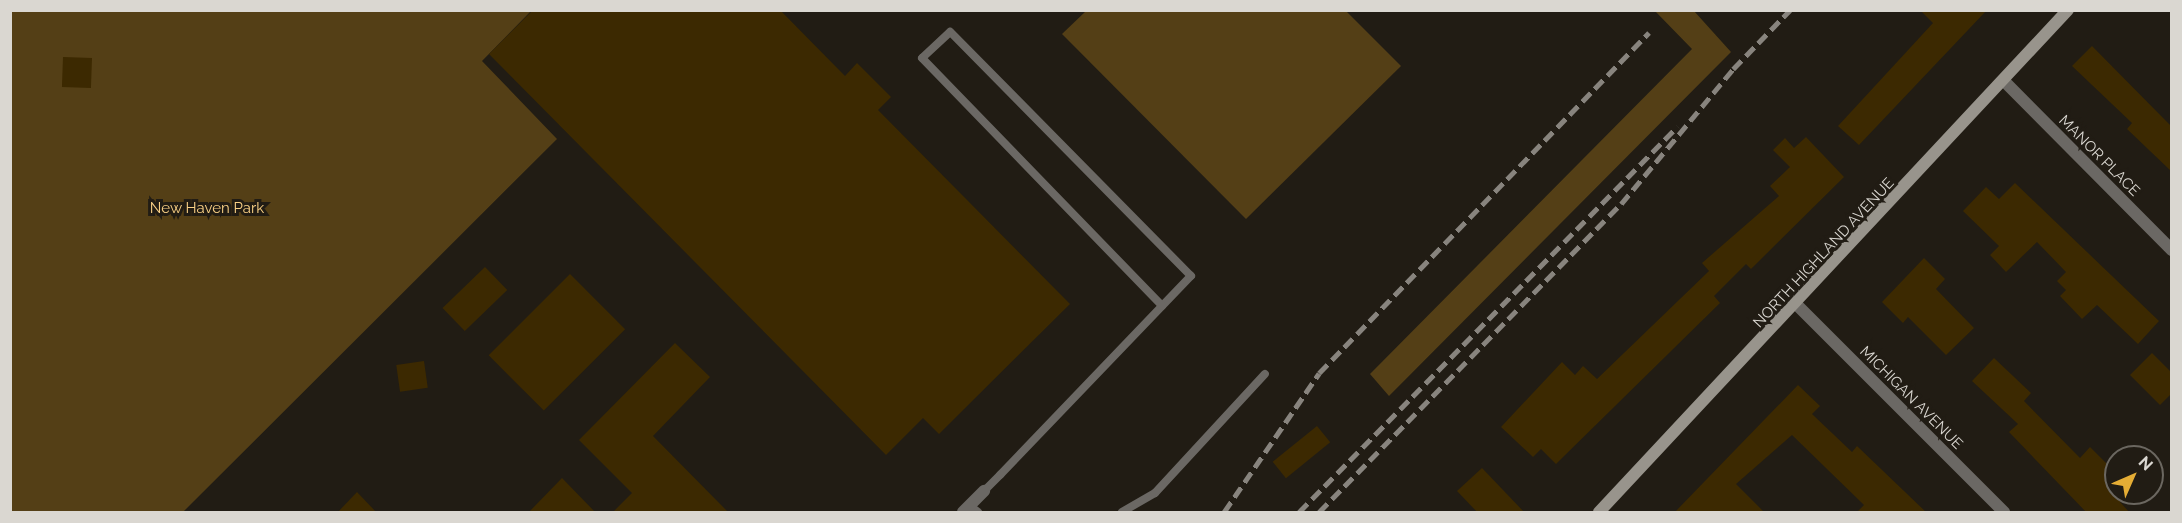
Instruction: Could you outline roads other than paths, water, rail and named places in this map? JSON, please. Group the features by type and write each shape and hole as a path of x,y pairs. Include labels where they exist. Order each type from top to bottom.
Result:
{"street":[{"name":"NORTH HIGHLAND AVENUE","path":"1600,512 1797,305 2068,10"},
{"name":"MANOR PLACE","path":"2004,82 2172,250"},
{"name":"MICHIGAN AVENUE","path":"1797,305 2004,513"},
{"path":"970,510 984,491"}],"lane":[{"path":"984,491 1191,276 950,32 922,58 1162,306"},
{"path":"1122,513 1155,493 1265,374"}],"railway":[{"path":"1319,512 1621,204 1733,69 1790,10"},
{"path":"1224,512 1319,373 1649,33"},
{"path":"1299,512 1677,127"}],"park label":[{"name":"New Haven Park","path":"207,209"}]}
